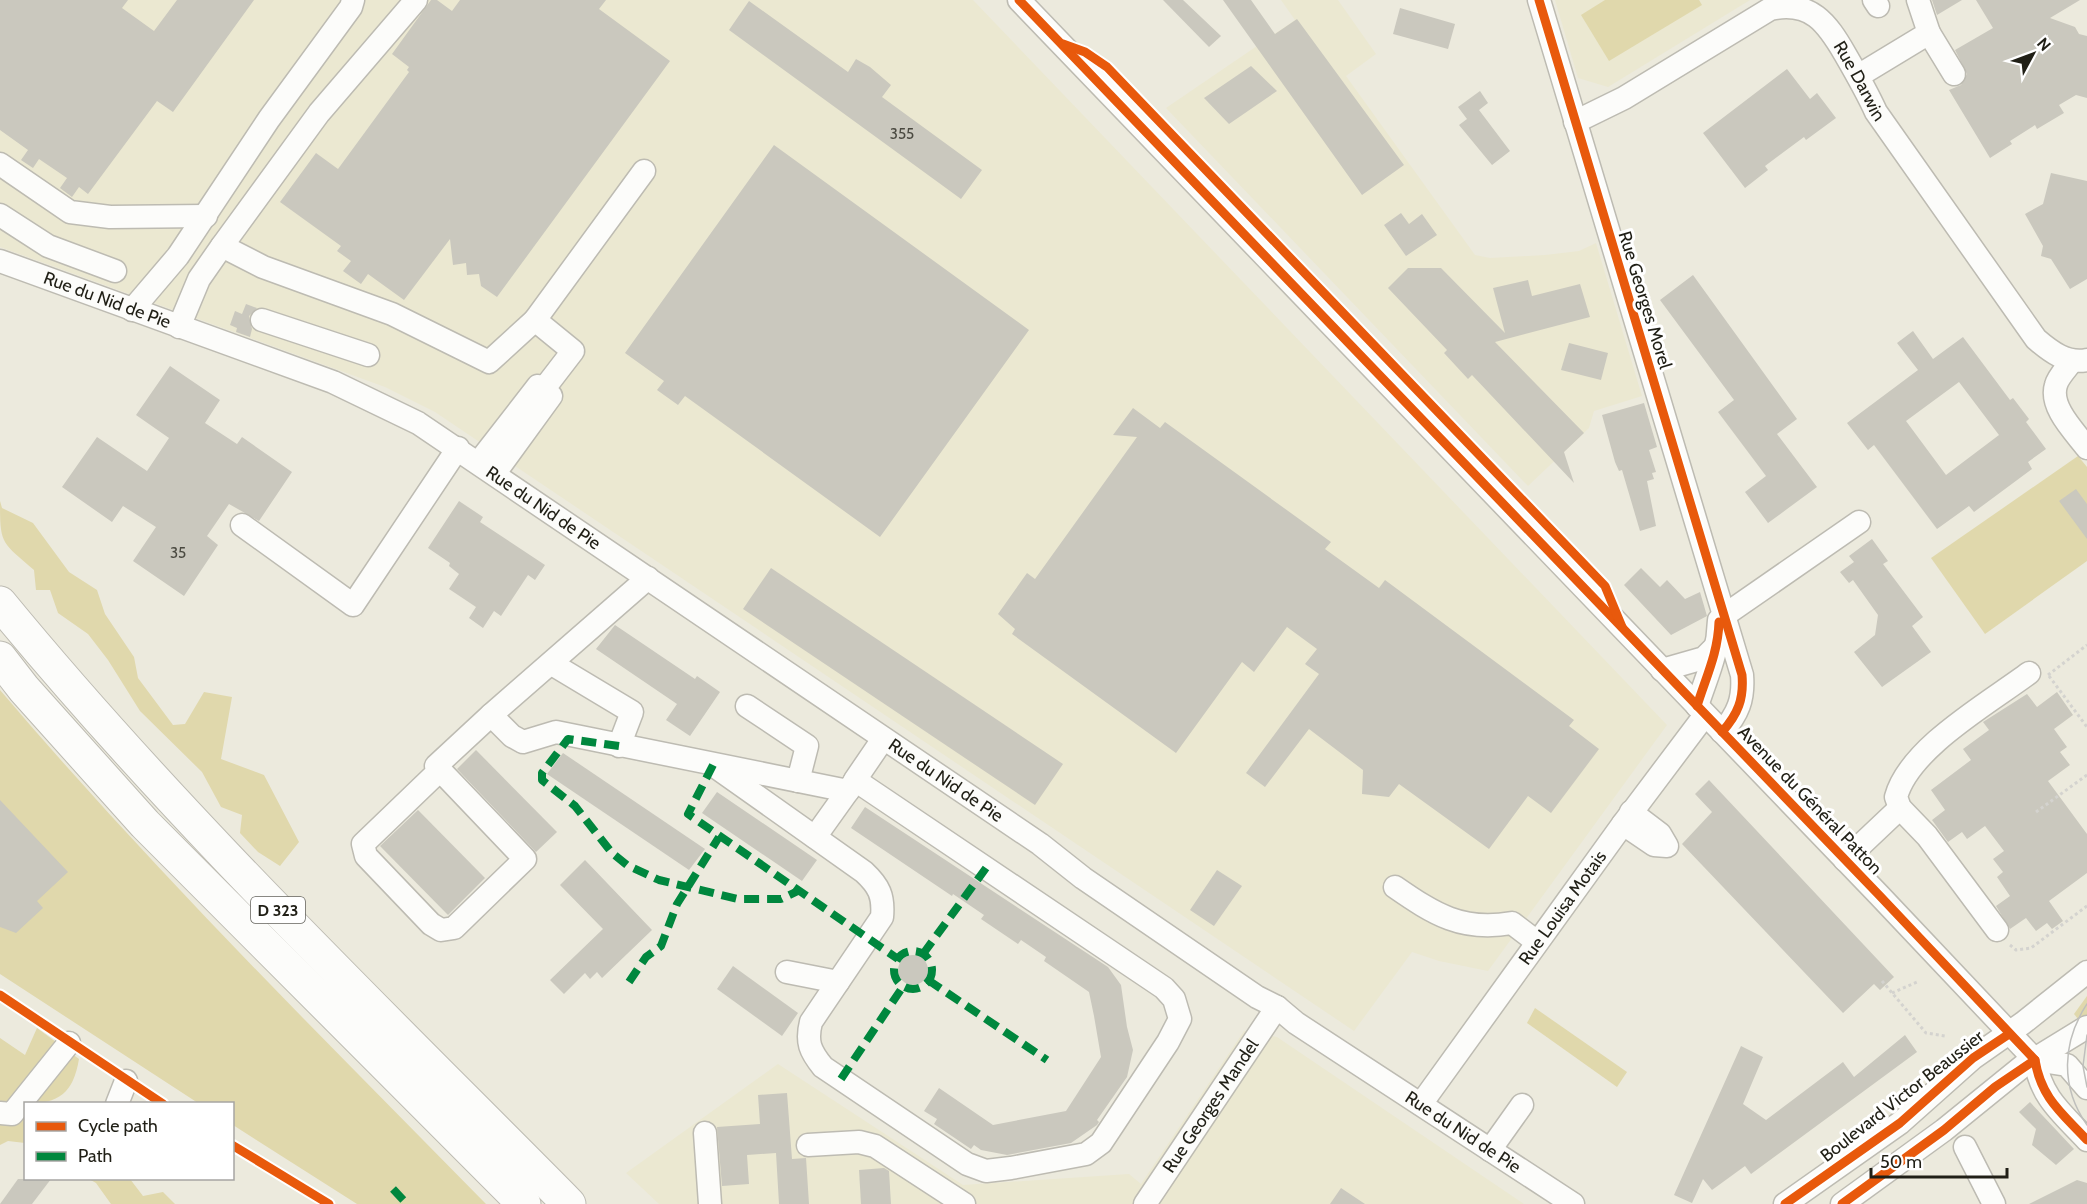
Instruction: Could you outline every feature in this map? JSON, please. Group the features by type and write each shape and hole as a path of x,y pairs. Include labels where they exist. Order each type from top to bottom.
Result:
{"highway":[{"name":"D 323","path":"0,603 131,758 201,832 569,1204"},
{"name":"D 323","path":"0,658 145,824 524,1204"},
{"path":"303,984 333,1028 498,1204"}],"street":[{"path":"132,310 178,256 269,119 351,7 352,0"},
{"path":"179,327 199,279 222,246 319,113 416,0"},
{"name":"Avenue du Général Patton","path":"1019,0 2035,1060"},
{"name":"Rue Georges Morel","path":"1539,0 1721,614 1742,675 1743,692 1740,708 1722,732"},
{"path":"1918,0 1929,33 1954,74"},
{"name":"Rue Darwin","path":"1575,122 1624,98 1770,9 1792,3 1815,13 1828,26 1858,76 1876,112 1945,214 2036,339 2047,349 2079,361"},
{"path":"1858,76 1929,33"},
{"path":"0,164 70,212 110,217 206,216"},
{"path":"222,246 263,267 392,314 489,362 535,320 644,171"},
{"path":"0,215 48,246 116,271"},
{"name":"Rue du Nid de Pie","path":"0,261 363,395 418,423 1040,844 1087,871 1197,944 1251,974 1266,986 1277,1007 1296,1023 1573,1204"},
{"path":"262,320 368,355"},
{"path":"487,468 573,351 535,320"},
{"path":"2079,361 2055,386 2055,396 2059,410 2087,448"},
{"path":"242,525 353,605 458,448"},
{"path":"1721,614 1859,522"},
{"path":"440,770 363,844 366,856 431,924 441,930 454,928 525,859 440,770 436,766 648,578"},
{"name":"Rue Georges Morel","path":"1701,710 1719,643 1721,614"},
{"path":"1662,670 1704,658 1719,643"},
{"path":"552,664 632,712 619,746"},
{"path":"1712,669 1726,667 1742,675"},
{"path":"1997,930 1927,836 1900,808 1896,797 1924,753 2028,673"},
{"path":"747,706 807,746 798,781"},
{"name":"Rue Louisa Motais","path":"1421,1104 1627,818 1701,710"},
{"path":"491,715 512,736 523,742 556,732 798,781 852,785 1164,988 1174,999 1180,1019 1168,1042 1101,1143 1086,1154 986,1171 967,1164 823,1067 810,1051 807,1038 812,1022 882,917 883,903 879,886 864,872 713,765"},
{"path":"815,837 883,739"},
{"path":"1845,860 1900,808"},
{"path":"1395,887 1427,910 1486,927 1512,922 1537,942"},
{"path":"787,972 838,981"},
{"name":"Boulevard Victor Beaussier","path":"1785,1204 1900,1123 1973,1058 2009,1034 2087,972"},
{"name":"Rue Georges Mandel","path":"1145,1204 1277,1007"},
{"path":"1842,1204 1944,1130 1995,1087 2087,1027"},
{"path":"0,1113 12,1114 69,1043"},
{"path":"2035,1060 2067,1065 2087,1088"},
{"path":"2035,1060 2038,1081 2048,1099 2087,1140"},
{"path":"118,1102 126,1081"},
{"path":"1490,1150 1522,1105"},
{"path":"705,1133 710,1204"},
{"path":"808,1145 859,1143 875,1146 963,1204"},
{"path":"1965,1147 1994,1204"},
{"name":"Rue du Nid de Pie","path":"1537,1182 1560,1204"}],"path":[{"path":"2087,645 2048,674 2087,727"},
{"path":"2036,812 2087,776"},
{"path":"1997,930 2016,950 2024,951 2087,906"},
{"path":"1882,981 1926,1033 1945,1036"},
{"path":"1892,993 1917,982"}],"shaded area":[{"path":"0,0 973,0 1667,725 1488,971 1439,961 1412,952 1354,1031 435,412 385,387 0,247"},
{"path":"1281,0 1338,0 1376,54 1346,76 1475,255 1490,258 1545,255 1579,251 1596,243 1642,396 1594,411 1589,428 1528,486 1166,108 1295,20"},
{"path":"1555,0 1750,0 1608,87 1578,78"},
{"path":"1605,0 1699,0 1702,5 1609,61 1581,15"},
{"path":"2078,456 2087,467 2087,561 1985,634 1931,558"},
{"path":"0,501 2,508 33,523 69,572 97,590 105,614 134,657 138,678 173,725 185,724 204,692 232,697 221,759 264,775 299,842 280,866 258,852 240,833 242,815 221,807 202,772 140,711 108,660 88,634 58,613 50,590 36,590 34,570 9,547 2,535"},
{"path":"0,690 117,823 300,1015 486,1204 357,1204 234,1126 234,1102 196,1102 0,974"},
{"path":"2087,996 2087,1016 2078,1019 2074,1014"},
{"path":"1535,1008 1627,1072 1617,1087 1527,1023"},
{"path":"37,1028 79,1059 73,1081 63,1094 56,1099 42,1102 24,1102 24,1143 8,1141 0,1145 0,1038 25,1055"},
{"path":"1244,1031 1277,1037 1524,1204 659,1204 626,1173 778,1064 963,1185 1129,1174 1141,1184"},
{"path":"91,1180 131,1180 143,1196 163,1192 175,1204 111,1204 96,1183"}],"building":[{"path":"0,0 128,0 122,8 154,31 177,0 254,0 173,112 157,101 88,194 79,187 72,197 60,188 67,178 39,159 33,168 21,160 28,150 0,130"},
{"path":"431,0 437,0 452,11 460,0 606,0 599,9 670,61 497,297 481,286 479,274 467,275 466,263 453,265 450,239 404,300 368,274 361,284 343,271 351,261 337,251 341,246 280,202 316,153 338,169 409,72 407,70 409,67 392,54"},
{"path":"1163,0 1183,0 1221,36 1209,47"},
{"path":"1223,0 1251,0 1275,34 1297,19 1404,165 1362,195"},
{"path":"1932,0 1962,0 1937,15"},
{"path":"1976,0 2080,0 2050,18 2075,27 2079,34 2087,36 2087,98 2076,95 2059,105 2064,113 2037,129 2035,125 2010,141 2012,144 1990,158 1949,90 1961,85 1967,74 1955,50 1993,28"},
{"path":"749,1 848,72 856,59 870,67 891,85 882,97 982,170 961,199 729,30"},
{"path":"1400,8 1455,24 1448,49 1393,34"},
{"path":"1251,66 1277,91 1229,124 1204,98"},
{"path":"1787,69 1810,99 1817,93 1836,118 1806,140 1804,137 1765,166 1768,170 1745,188 1703,133"},
{"path":"1480,91 1488,103 1479,110 1510,151 1492,165 1459,125 1467,119 1458,107"},
{"path":"774,145 1029,330 880,537 685,396 678,405 657,390 664,381 625,353"},
{"path":"2051,173 2087,181 2087,279 2070,289 2051,259 2041,256 2043,246 2025,214 2043,204"},
{"path":"1401,213 1409,224 1422,214 1437,235 1406,256 1384,225"},
{"path":"1408,268 1441,268 1505,333 1493,288 1528,280 1532,296 1580,284 1590,317 1495,342 1584,433 1564,452 1574,483 1472,375 1468,379 1444,353 1447,350 1388,288"},
{"path":"1693,275 1797,419 1777,434 1817,487 1768,523 1745,492 1766,476 1718,412 1734,400 1660,300"},
{"path":"246,304 257,308 249,316 252,329 250,337 236,332 237,328 230,325 235,311 242,314"},
{"path":"1913,331 1933,359 1963,337 2010,400 2013,398 2029,419 2026,422 2046,449 2028,462 2032,469 1974,512 1969,506 1937,529 1874,445 1868,450 1847,423 1918,370 1897,343","holes":["1959,382 1999,435 1946,475 1906,421"]},
{"path":"1569,343 1608,353 1601,380 1561,370"},
{"path":"170,366 220,400 205,423 237,444 242,437 292,472 259,521 229,504 207,536 218,545 184,596 133,561 156,527 123,506 112,522 62,487 97,437 147,471 169,438 136,415"},
{"path":"1644,403 1657,447 1649,450 1656,472 1652,473 1654,479 1647,481 1656,526 1640,531 1622,470 1619,471 1615,462 1602,415"},
{"path":"1133,408 1160,428 1165,422 1331,542 1325,549 1379,588 1385,580 1574,720 1569,726 1599,749 1551,813 1528,796 1489,849 1399,784 1389,797 1362,794 1363,770 1309,729 1265,787 1246,773 1319,674 1305,664 1317,649 1287,627 1254,672 1242,662 1176,753 1012,634 1015,629 998,614 1027,573 1035,579 1137,437 1113,435"},
{"path":"2076,489 2087,504 2087,539 2059,501"},
{"path":"459,501 483,517 480,522 545,565 535,580 528,575 501,616 494,611 483,628 469,618 476,607 449,589 459,574 449,566 450,563 428,548"},
{"path":"1872,539 1888,561 1883,564 1923,617 1912,626 1931,652 1882,687 1854,652 1875,635 1878,615 1853,580 1849,583 1840,572 1854,562 1849,556"},
{"path":"771,568 1063,764 1035,805 743,609"},
{"path":"1641,568 1660,587 1667,580 1685,599 1700,592 1707,616 1671,635 1624,585"},
{"path":"615,625 695,679 697,676 720,692 690,736 666,720 677,704 596,649"},
{"path":"2057,692 2073,715 2054,729 2067,747 2060,752 2070,765 2048,781 2087,834 2087,873 2049,901 2063,921 2052,929 2047,923 2036,931 2026,918 2010,929 1996,906 2010,896 1997,877 2003,872 1993,859 2004,851 1985,826 1967,839 1962,832 1948,842 1932,820 1945,810 1931,790 1971,760 1963,749 1989,730 1983,722 2027,694 2037,707"},
{"path":"476,750 557,832 536,852 457,769"},
{"path":"563,753 705,849 689,870 547,774"},
{"path":"1709,780 1894,977 1880,990 1874,984 1843,1013 1682,844 1712,812 1695,794"},
{"path":"717,792 817,860 802,881 702,813"},
{"path":"0,800 68,872 37,901 43,908 16,933 0,927"},
{"path":"865,807 1108,967 1121,985 1133,1050 1127,1077 1097,1120 1099,1122 1097,1125 1071,1143 1007,1155 981,1150 974,1145 971,1149 934,1124 937,1119 924,1111 939,1088 993,1125 1066,1111 1101,1057 1094,1016 1089,992 1044,961 1046,957 1021,940 1018,944 981,919 984,915 851,828"},
{"path":"418,810 485,878 448,915 380,846"},
{"path":"585,860 652,930 602,978 597,972 590,979 585,973 564,994 550,980 603,929 560,885"},
{"path":"1217,870 1242,886 1214,926 1190,910"},
{"path":"913,955 924,959 928,970 924,981 913,985 902,981 898,970 902,959"},
{"path":"733,966 798,1013 782,1036 717,989"},
{"path":"1905,1035 1917,1052 1751,1174 1745,1166 1712,1190 1703,1179 1692,1203 1674,1195 1741,1046 1763,1057 1743,1104 1766,1120 1843,1062 1854,1077"},
{"path":"787,1093 792,1159 806,1158 809,1204 779,1204 776,1153 747,1155 749,1184 722,1186 717,1127 760,1124 758,1095"},
{"path":"2030,1102 2074,1149 2056,1165 2032,1145 2036,1129 2019,1112"},
{"path":"884,1168 889,1171 891,1204 861,1204 859,1170"},
{"path":"18,1179 50,1180 32,1204 0,1204"},
{"path":"2077,1180 2087,1183 2087,1204 2029,1204"},
{"path":"1341,1188 1365,1204 1330,1204"}],"tram line":[{"path":"2087,1004 2073,1034 2068,1064 2072,1095 2087,1125"},
{"path":"2087,1035 2083,1066 2087,1087"}],"marked path":[{"path":"619,746 568,739 542,773 542,780 575,806 612,853 627,865 659,880 738,899 781,899 800,890"},
{"path":"713,765 688,814 898,959"},
{"path":"629,982 646,957 661,946 677,904 719,837"},
{"path":"923,954 986,868"},
{"path":"913,951 926,957 932,970 926,983 913,989 900,983 894,970 900,957 913,951"},
{"path":"928,980 1047,1060"},
{"path":"841,1079 904,985"},
{"path":"393,1189 407,1204"}],"cycle path":[{"path":"1019,0 2035,1060 2047,1095 2087,1140"},
{"path":"1539,0 1742,675 1739,706 1722,732"},
{"path":"1063,44 1085,52 1107,67 1605,586 1622,627"},
{"path":"1697,706 1714,655 1719,622"},
{"path":"0,995 160,1102"},
{"path":"1785,1204 1900,1123 1973,1058 2009,1034"},
{"path":"1842,1204 1944,1130 1995,1087 2035,1060"},
{"path":"234,1146 329,1204"}]}
